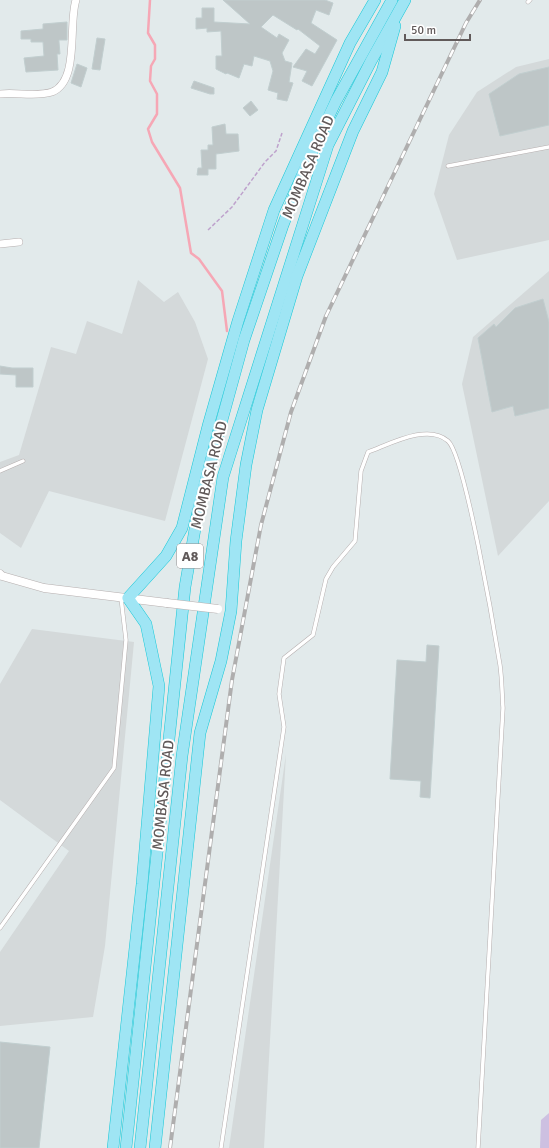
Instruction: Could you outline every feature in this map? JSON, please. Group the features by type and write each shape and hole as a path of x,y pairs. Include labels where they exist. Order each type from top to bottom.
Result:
{"highway":[{"path":"113,1148 143,876 159,686 146,624 125,598 166,556 182,528 210,419 274,210 350,43 375,0"},
{"name":"MOMBASA ROAD","path":"126,1148 185,587 200,500 244,340 283,225 308,160 336,101 392,0"},
{"path":"156,1148 200,733 221,661 231,611 236,541 245,473 257,410 298,276 352,130 382,72 403,4"},
{"name":"MOMBASA ROAD","path":"140,1148 182,756 223,477 328,145 371,61 403,4"}],"street":[{"path":"0,94 53,92 60,85 65,78 71,60 73,14 76,0"},
{"path":"0,244 19,242"},
{"path":"0,574 2,576 44,588 231,611"}],"lane":[{"path":"448,166 549,147"},
{"path":"221,1148 284,727 279,694 284,658 313,635 326,579 333,566 355,541 361,472 368,452 410,436 430,433 449,442 459,463 481,561 500,667 503,708 478,1148"},
{"path":"0,471 23,461"},
{"path":"0,928 114,768 126,640 125,598"}],"path":[{"path":"208,230 232,207 265,162 276,152 282,133"}],"shaded area":[{"path":"549,59 549,240 457,260 434,194 449,135 477,92 516,67"},
{"path":"549,271 549,501 498,556 462,384 473,337"},
{"path":"138,280 164,302 178,292 195,322 208,359 165,521 49,491 21,548 0,533 0,462 19,455 51,347 76,354 87,321 122,334"},
{"path":"32,629 134,642 105,946 93,1017 0,1026 0,952 69,851 0,800 0,684"},
{"path":"286,754 264,1148 229,1148"},
{"path":"549,1113 549,1148 540,1148 541,1120"}],"building":[{"path":"223,0 325,0 333,3 329,15 316,10 311,23 337,40 312,86 302,81 307,71 293,67 306,49 315,54 320,46 298,29 297,30 273,15 261,27 277,38 279,34 289,40 282,53 285,61 292,63 289,82 293,83 287,101 277,99 278,93 268,90 273,71 270,61 254,56 252,66 244,64 239,78 216,69 216,56 222,56 221,31 207,32 207,28 196,29 196,18 202,18 202,8 214,8 214,22 250,24"},
{"path":"67,22 67,40 59,40 60,54 57,54 58,70 26,72 24,58 44,56 43,42 31,42 31,39 21,39 21,31 43,29 43,24"},
{"path":"97,38 105,39 100,70 92,69"},
{"path":"77,64 87,68 81,87 71,83"},
{"path":"549,67 549,125 500,136 489,94 519,74"},
{"path":"194,81 214,88 214,94 191,88"},
{"path":"251,101 258,110 250,116 243,108"},
{"path":"225,124 226,134 238,134 239,151 216,154 216,169 208,169 208,175 197,175 198,168 202,168 201,150 208,150 208,145 213,145 212,127"},
{"path":"543,299 549,322 549,408 515,416 513,406 492,412 478,338 494,324 496,327 515,308"},
{"path":"0,366 12,368 33,368 33,387 16,387 16,375 0,374"},
{"path":"427,645 439,646 430,798 420,797 421,781 390,779 397,660 426,662"},
{"path":"0,1042 50,1047 39,1148 0,1148"}],"waterway":[{"path":"150,0 148,33 155,45 155,59 151,66 150,81 157,94 157,114 148,129 152,142 180,188 191,253 199,259 222,291 227,331"}],"railway":[{"path":"170,1148 232,680 261,525 291,412 326,316 466,23 480,0"}]}
